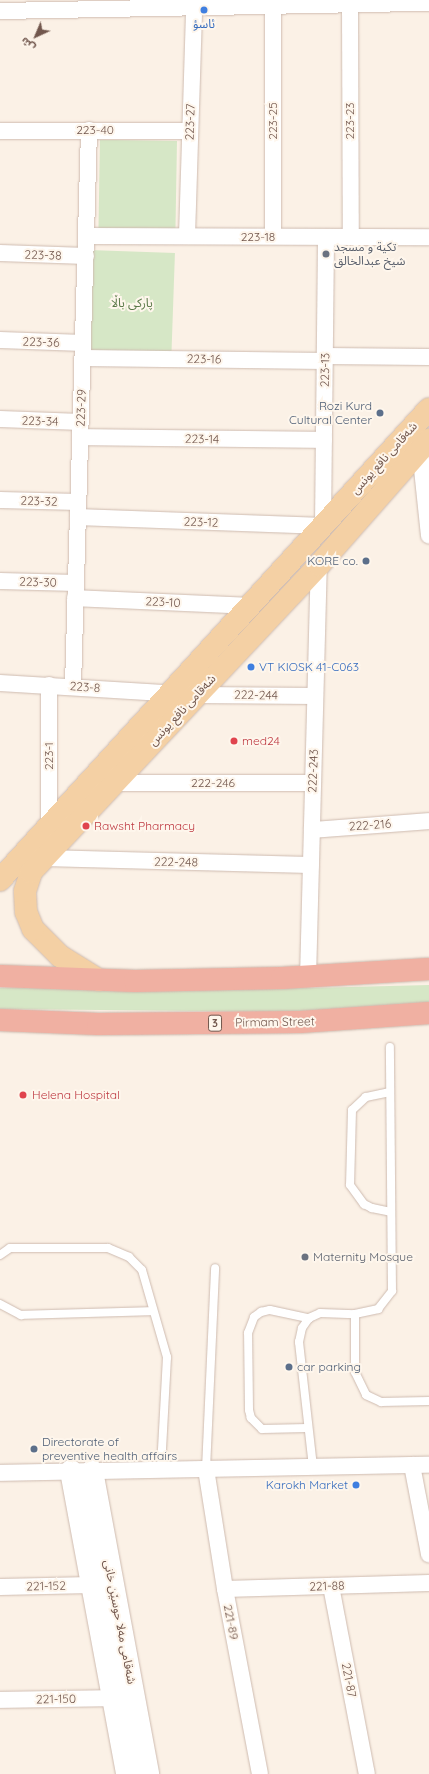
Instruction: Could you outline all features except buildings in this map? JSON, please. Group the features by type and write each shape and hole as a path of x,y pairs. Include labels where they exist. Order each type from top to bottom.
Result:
{"highway":[{"path":"0,976 99,980 308,978 429,969"},
{"name":"Pirmam Street","path":"0,1020 98,1024 300,1022 429,1013"}],"main road":[{"name":"شەقامی نافع یونس","path":"0,880 429,409"},
{"name":"شەقامی نافع یونس","path":"99,980 60,956 34,929 26,912 25,891 31,872 42,858 319,565 425,445"},
{"path":"323,526 340,541"}],"street":[{"path":"0,11 194,8 220,4 273,6 333,2 350,5 429,3"},
{"name":"223-23","path":"350,5 351,237"},
{"name":"223-25","path":"272,236 273,6"},
{"name":"223-27","path":"187,236 194,8"},
{"name":"223-29","path":"73,686 89,130"},
{"name":"223-40","path":"0,131 190,131"},
{"name":"223-18","path":"86,236 272,236 326,238 429,237"},
{"name":"223-13","path":"323,526 326,238"},
{"name":"223-38","path":"0,253 86,256"},
{"name":"223-36","path":"0,340 83,351"},
{"name":"223-16","path":"83,351 325,358 429,357"},
{"name":"223-34","path":"0,419 80,430"},
{"name":"223-14","path":"80,430 324,440"},
{"path":"425,445 429,536"},
{"name":"223-32","path":"0,500 78,510"},
{"name":"223-12","path":"78,510 323,526"},
{"name":"222-243","path":"308,978 319,565"},
{"name":"223-30","path":"0,581 76,590"},
{"name":"223-10","path":"76,590 250,606"},
{"name":"223-8","path":"0,683 73,686 196,695"},
{"name":"223-1","path":"49,685 49,826"},
{"name":"222-244","path":"196,695 315,696"},
{"name":"222-246","path":"113,783 313,783"},
{"name":"222-216","path":"312,830 429,821"},
{"name":"222-248","path":"42,858 311,865"},
{"path":"412,1465 429,1554"},
{"path":"0,1473 429,1465"},
{"name":"221-89","path":"206,1469 225,1589 260,1774"},
{"name":"شەقامی مەلا حوسێن خانی","path":"81,1471 92,1585 127,1774"},
{"name":"شەقامی مەلا حوسێن خانی","path":"81,1471 148,1774"},
{"name":"221-88","path":"225,1589 429,1583"},
{"name":"221-152","path":"0,1587 92,1585"},
{"name":"221-87","path":"331,1586 367,1774"},
{"name":"221-150","path":"0,1700 113,1698"}],"lane":[{"path":"313,1467 299,1342 302,1328 309,1318 320,1313 355,1314 378,1309 392,1291 390,1047"},
{"path":"390,1092 366,1097 352,1110 350,1185 364,1204 372,1208 391,1212"},
{"path":"0,1255 10,1248 108,1248 129,1257 142,1270 167,1357 161,1469"},
{"path":"206,1469 215,1268"},
{"path":"0,1304 21,1315 153,1311"},
{"path":"308,1428 262,1429 251,1418 249,1410 248,1333 254,1317 261,1312 270,1310 309,1318"},
{"path":"355,1314 355,1372 366,1395 381,1402 429,1402"}],"green space":[{"path":"100,140 177,141 175,230 98,229"},
{"name":"پارکی باڵا","path":"89,250 175,253 171,357 85,354"},
{"path":"429,985 429,1003 315,1012 0,1009 0,988 311,988"}],"place":[{"name":"ئاسؤ","path":"204,10"},
{"name":"تكية و مسجد شيخ عبدالخالق","path":"326,254"},
{"name":"Rozi Kurd Cultural Center","path":"380,413"},
{"name":"KORE co.","path":"366,561"},
{"name":"VT KIOSK 41-C063","path":"251,667"},
{"name":"med24","path":"234,741"},
{"name":"Rawsht Pharmacy","path":"86,826"},
{"name":"Helena Hospital","path":"23,1095"},
{"name":"Maternity Mosque","path":"305,1257"},
{"name":"car parking","path":"289,1367"},
{"name":"Directorate of preventive health affairs","path":"34,1449"},
{"name":"Karokh Market","path":"356,1485"}]}
